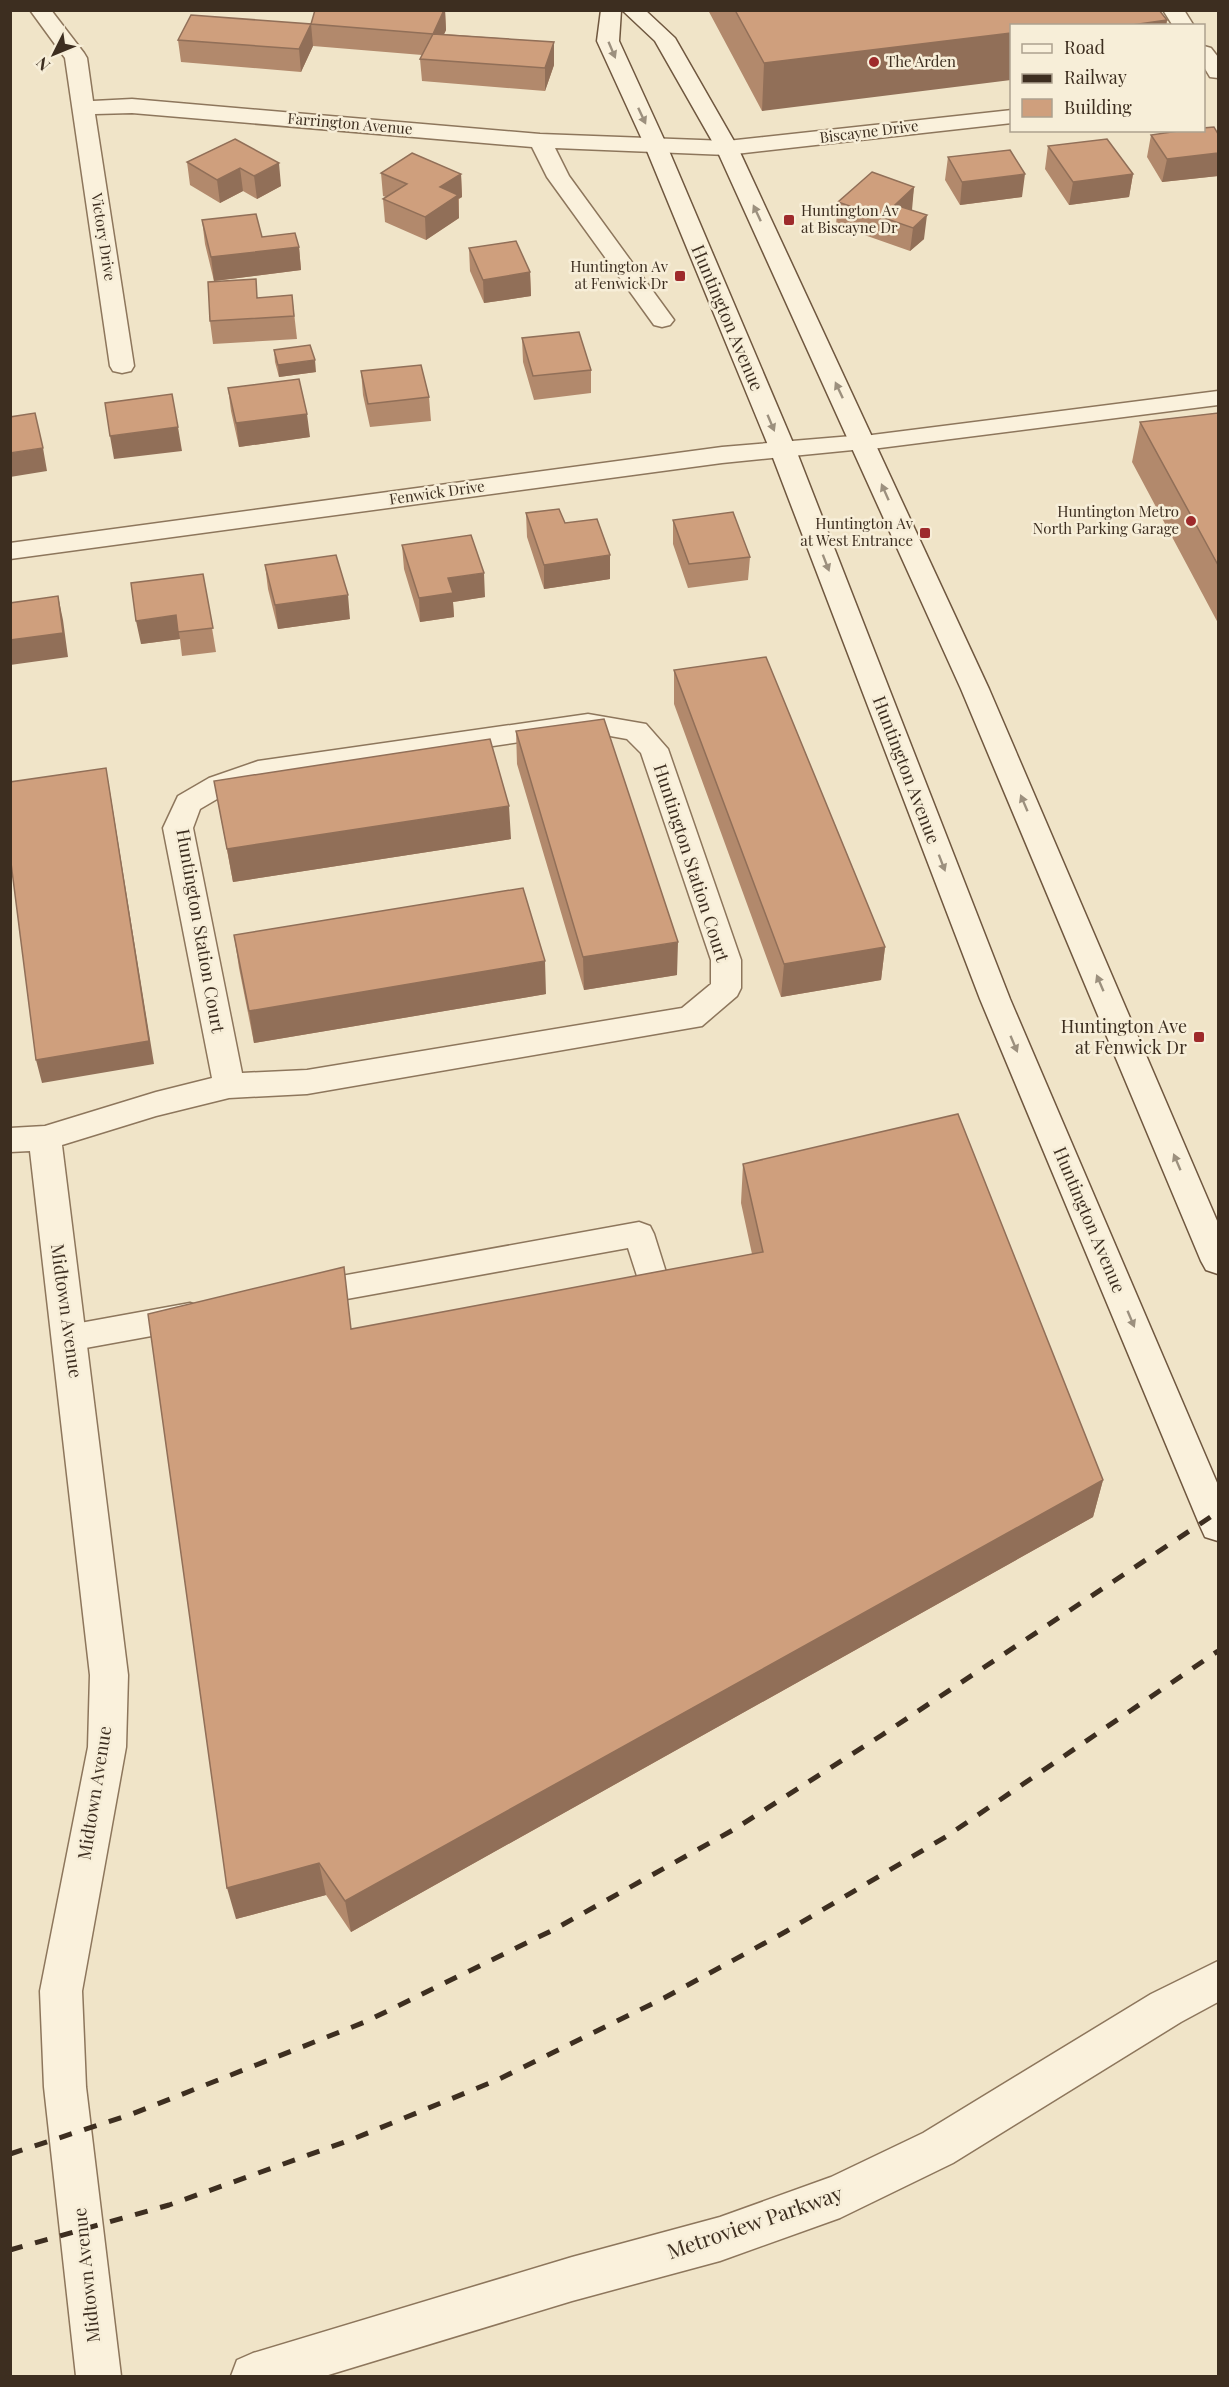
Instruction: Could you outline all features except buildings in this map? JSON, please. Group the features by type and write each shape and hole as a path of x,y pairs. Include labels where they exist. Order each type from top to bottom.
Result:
{"street":[{"path":"40,10 76,58 83,108"},
{"name":"Huntington Avenue","path":"611,10 608,41 656,146 783,450 994,999 1218,1526"},
{"path":"632,10 664,38 727,148 975,689 1218,1261"},
{"path":"1173,10 1183,24"},
{"path":"1205,55 1218,72"},
{"name":"Farrington Avenue","path":"83,108 132,106 540,141 727,148"},
{"name":"Victory Drive","path":"83,108 122,366"},
{"name":"Biscayne Drive","path":"727,148 1010,116"},
{"path":"540,141 558,177 662,320"},
{"name":"Fenwick Drive","path":"10,551 722,455 864,443"},
{"name":"Huntington Station Court","path":"28,1139 229,1086 307,1082 691,1018 726,988 726,960 654,749 636,731 588,723 258,771 219,784 188,803 178,828 229,1086"},
{"name":"Midtown Avenue","path":"28,1139 57,1250 110,1675 107,1747 61,1991 66,2087 98,2376"},
{"name":"Metroview Parkway","path":"253,2376 572,2279 720,2239 840,2196 938,2148 1166,2008 1218,1981"}],"lane":[{"path":"864,443 1218,398"},
{"path":"279,1300 639,1234 660,1304"},
{"path":"69,1338 220,1310"}],"railway":[{"path":"10,2154 132,2114 365,2022 553,1930 733,1830 882,1735 1218,1512"},
{"path":"10,2250 169,2205 353,2139 497,2080 664,1998 785,1932 947,1836 1218,1651"}],"place":[{"name":"The Arden","path":"874,62"},
{"name":"Huntington Av at Biscayne Dr","path":"789,220"},
{"name":"Huntington Av at Fenwick Dr","path":"680,276"},
{"name":"Huntington Metro North Parking Garage","path":"1191,521"},
{"name":"Huntington Av at West Entrance","path":"925,533"},
{"name":"Huntington Ave at Fenwick Dr","path":"1199,1037"}]}
